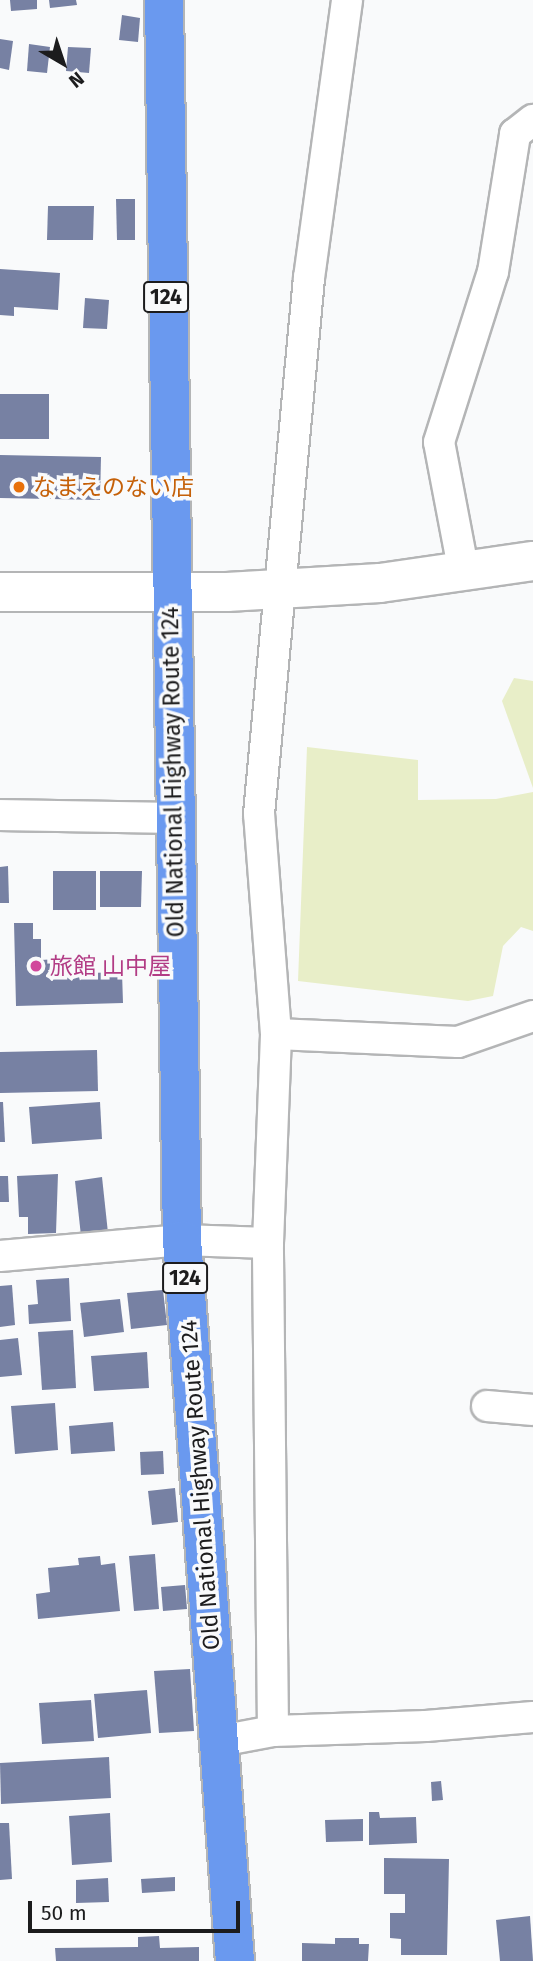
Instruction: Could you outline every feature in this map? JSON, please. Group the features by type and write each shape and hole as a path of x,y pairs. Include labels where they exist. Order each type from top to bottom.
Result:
{"highway":[{"name":"Old National Highway Route 124","path":"164,0 169,594 177,818 182,1240 235,1961"}],"street":[{"path":"273,1731 268,1243 276,1034 259,814 277,589 309,278 347,0"},
{"path":"464,573 439,442 493,272 515,134 533,120"},
{"path":"0,592 169,594 277,589 464,573 533,561"},
{"path":"0,816 177,818"},
{"path":"276,1034 458,1042 533,1016"},
{"path":"0,1256 182,1240 268,1243"},
{"path":"487,1406 533,1410"},
{"path":"220,1741 273,1731 426,1727 533,1717"}],"green space":[{"path":"514,678 533,681 533,788 502,701"},
{"path":"307,747 418,760 418,800 496,799 533,792 533,931 521,927 503,946 493,996 468,1001 298,981"}],"building":[{"path":"10,0 37,0 37,9 11,11"},
{"path":"49,0 76,0 77,5 50,8"},
{"path":"122,15 140,18 138,42 119,40"},
{"path":"0,39 13,41 9,70 0,68"},
{"path":"29,44 50,47 47,73 27,71"},
{"path":"68,47 91,48 89,73 66,71"},
{"path":"116,199 135,199 135,240 117,240"},
{"path":"48,206 94,206 93,240 47,240"},
{"path":"0,269 60,273 58,310 14,307 14,316 0,315"},
{"path":"85,298 109,300 107,329 83,328"},
{"path":"0,394 49,394 49,439 0,439"},
{"path":"0,455 101,457 100,500 0,498"},
{"path":"8,866 9,903 0,903 0,867"},
{"path":"53,871 96,871 96,910 53,910"},
{"path":"100,871 142,871 141,907 100,907"},
{"name":"旅館 山中屋","path":"14,923 33,923 33,939 41,939 41,960 57,959 57,974 122,972 123,1003 16,1006"},
{"path":"97,1050 98,1091 0,1093 0,1052"},
{"path":"0,1102 3,1102 5,1142 0,1142"},
{"path":"100,1102 102,1139 32,1144 29,1107"},
{"path":"58,1174 56,1233 28,1234 28,1217 19,1217 17,1176"},
{"path":"0,1176 8,1176 9,1202 0,1202"},
{"path":"102,1177 108,1233 81,1236 75,1181"},
{"path":"69,1278 71,1321 29,1324 28,1305 38,1304 36,1280"},
{"path":"12,1285 15,1325 0,1327 0,1286"},
{"path":"163,1290 167,1325 131,1329 127,1293"},
{"path":"120,1299 124,1332 84,1337 80,1303"},
{"path":"73,1330 76,1388 42,1390 38,1332"},
{"path":"18,1338 22,1375 0,1377 0,1340"},
{"path":"147,1352 149,1388 94,1391 91,1356"},
{"path":"55,1403 58,1450 15,1454 11,1406"},
{"path":"113,1422 115,1451 71,1454 69,1426"},
{"path":"163,1451 164,1474 141,1475 140,1452"},
{"path":"175,1488 178,1522 152,1525 148,1491"},
{"path":"155,1554 159,1609 134,1611 129,1556"},
{"path":"100,1556 101,1565 115,1563 120,1611 38,1619 36,1594 50,1592 48,1568 79,1565 78,1558"},
{"path":"185,1585 187,1609 163,1611 161,1587"},
{"path":"190,1669 194,1731 159,1733 154,1671"},
{"path":"147,1690 151,1733 98,1738 94,1694"},
{"path":"91,1700 94,1741 42,1744 39,1703"},
{"path":"109,1757 111,1798 1,1804 0,1763"},
{"path":"441,1781 443,1800 432,1801 431,1782"},
{"path":"369,1812 379,1812 380,1818 416,1817 417,1843 369,1845"},
{"path":"110,1813 112,1862 72,1865 69,1816"},
{"path":"363,1819 363,1841 326,1842 325,1820"},
{"path":"0,1823 9,1823 12,1879 0,1880"},
{"path":"384,1858 449,1859 447,1955 401,1955 401,1939 390,1938 390,1913 405,1913 405,1894 384,1894"},
{"path":"175,1877 175,1891 142,1893 141,1879"},
{"path":"108,1878 109,1902 76,1903 76,1880"},
{"path":"530,1916 533,1961 500,1961 496,1920"},
{"path":"159,1936 160,1948 199,1947 199,1961 56,1961 55,1948 138,1947 138,1937"},
{"path":"335,1938 359,1938 359,1944 369,1944 368,1961 302,1961 302,1943 335,1944"}],"place":[{"name":"なまえのない店","path":"19,487"},
{"name":"旅館 山中屋","path":"36,966"}]}
